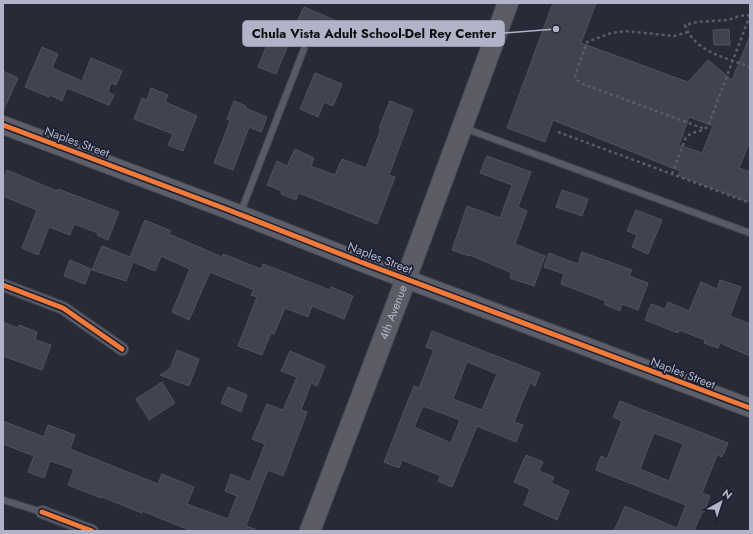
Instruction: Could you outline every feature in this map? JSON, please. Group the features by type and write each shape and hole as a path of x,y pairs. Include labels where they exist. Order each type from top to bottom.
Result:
{"main road":[{"name":"4th Avenue","path":"310,531 406,279 508,3"}],"street":[{"name":"Naples Street","path":"3,125 240,214 406,279 750,408"},
{"path":"3,284 63,308 122,349"},
{"path":"42,512 92,531"}],"lane":[{"path":"240,214 304,50"},
{"path":"462,128 750,232"},
{"path":"3,500 42,512"}],"path":[{"path":"672,174 686,137 690,133 705,129 708,126 732,61 750,15 739,16 728,20 685,25 688,32 707,50 732,61 750,67"},
{"path":"688,32 674,36 625,31 611,33 587,42 575,75 577,80 583,84 705,129"},
{"path":"558,132 750,203"}],"building":[{"path":"553,3 596,3 581,43 688,82 708,60 732,80 750,36 750,141 739,168 750,172 750,202 678,175 680,171 553,120 545,142 507,128","holes":["689,117 713,126 702,153 679,145"]},
{"path":"304,7 339,22 331,40 296,24"},
{"path":"729,29 730,45 714,45 713,30"},
{"path":"273,30 291,38 276,74 258,67"},
{"path":"42,47 58,54 52,68 82,81 91,58 122,71 116,85 111,83 108,92 114,95 109,105 67,88 62,101 50,95 49,97 25,87"},
{"path":"3,71 18,78 3,111"},
{"path":"315,73 342,84 333,106 324,102 318,117 300,109"},
{"path":"151,88 168,95 165,102 197,116 183,151 168,145 173,134 134,119 142,98 147,100"},
{"path":"234,101 246,106 245,108 267,117 261,132 249,127 233,170 214,163 230,121 227,119"},
{"path":"390,101 413,110 389,175 395,177 377,224 299,193 296,200 281,194 282,191 267,185 277,161 287,166 295,149 314,158 311,166 335,175 342,159 366,168 381,129 379,128"},
{"path":"487,156 531,172 518,207 527,211 515,244 545,256 534,286 510,278 512,273 470,255 469,256 452,250 467,206 500,218 512,185 480,173"},
{"path":"7,170 57,191 58,189 119,212 108,240 97,235 98,233 74,224 70,235 49,227 38,255 22,248 37,210 3,196 3,180"},
{"path":"562,190 588,199 582,216 556,207"},
{"path":"636,210 662,220 648,254 632,247 637,235 627,231"},
{"path":"145,220 171,231 169,234 222,257 223,254 261,269 263,264 330,290 331,287 353,296 344,319 312,306 308,317 285,308 274,334 271,333 262,355 238,346 257,297 251,295 254,290 210,272 189,320 172,312 190,269 161,256 155,271 133,262 126,281 92,270 102,246 130,257"},
{"path":"582,252 632,270 629,276 648,283 638,310 622,304 620,311 604,304 606,301 561,284 564,274 544,267 549,253 578,264"},
{"path":"70,260 91,269 85,284 64,276"},
{"path":"720,280 741,287 730,316 750,324 750,356 720,343 718,348 704,343 705,340 679,330 678,333 645,320 651,304 665,309 668,302 689,311 701,282 717,289"},
{"path":"3,322 18,328 19,325 37,332 35,340 51,345 42,370 3,356"},
{"path":"432,331 540,373 535,386 530,383 514,422 523,425 516,442 477,426 452,487 438,481 441,476 402,460 399,468 384,462 414,386 419,388 434,350 426,347","holes":["467,362 497,374 482,410 453,399","423,406 460,420 451,443 414,427"]},
{"path":"177,350 199,359 189,386 160,375 170,369"},
{"path":"290,351 325,366 317,386 311,383 301,410 307,412 283,476 268,470 246,526 257,531 192,531 142,511 142,513 68,485 74,469 50,461 44,478 28,472 34,456 3,444 3,421 44,437 48,425 75,435 70,449 158,484 162,474 194,487 187,504 228,519 237,496 225,491 231,474 250,482 265,444 252,439 267,404 283,410 297,377 281,371"},
{"path":"162,382 175,403 149,420 136,399"},
{"path":"228,387 247,395 241,412 221,403"},
{"path":"620,401 728,443 722,457 717,455 702,493 710,496 694,531 614,531 625,506 677,528 686,505 596,470 601,456 607,459 622,421 613,417","holes":["654,433 683,444 669,481 640,469"]},
{"path":"526,455 543,462 539,471 554,477 551,483 569,491 557,520 524,505 530,489 514,482"}],"cycle path":[{"path":"3,125 226,209 366,264 750,408"},
{"path":"3,285 63,308 122,349"},
{"path":"42,512 92,531"}],"place":[{"name":"Chula Vista Adult School-Del Rey Center","path":"556,29"}]}
